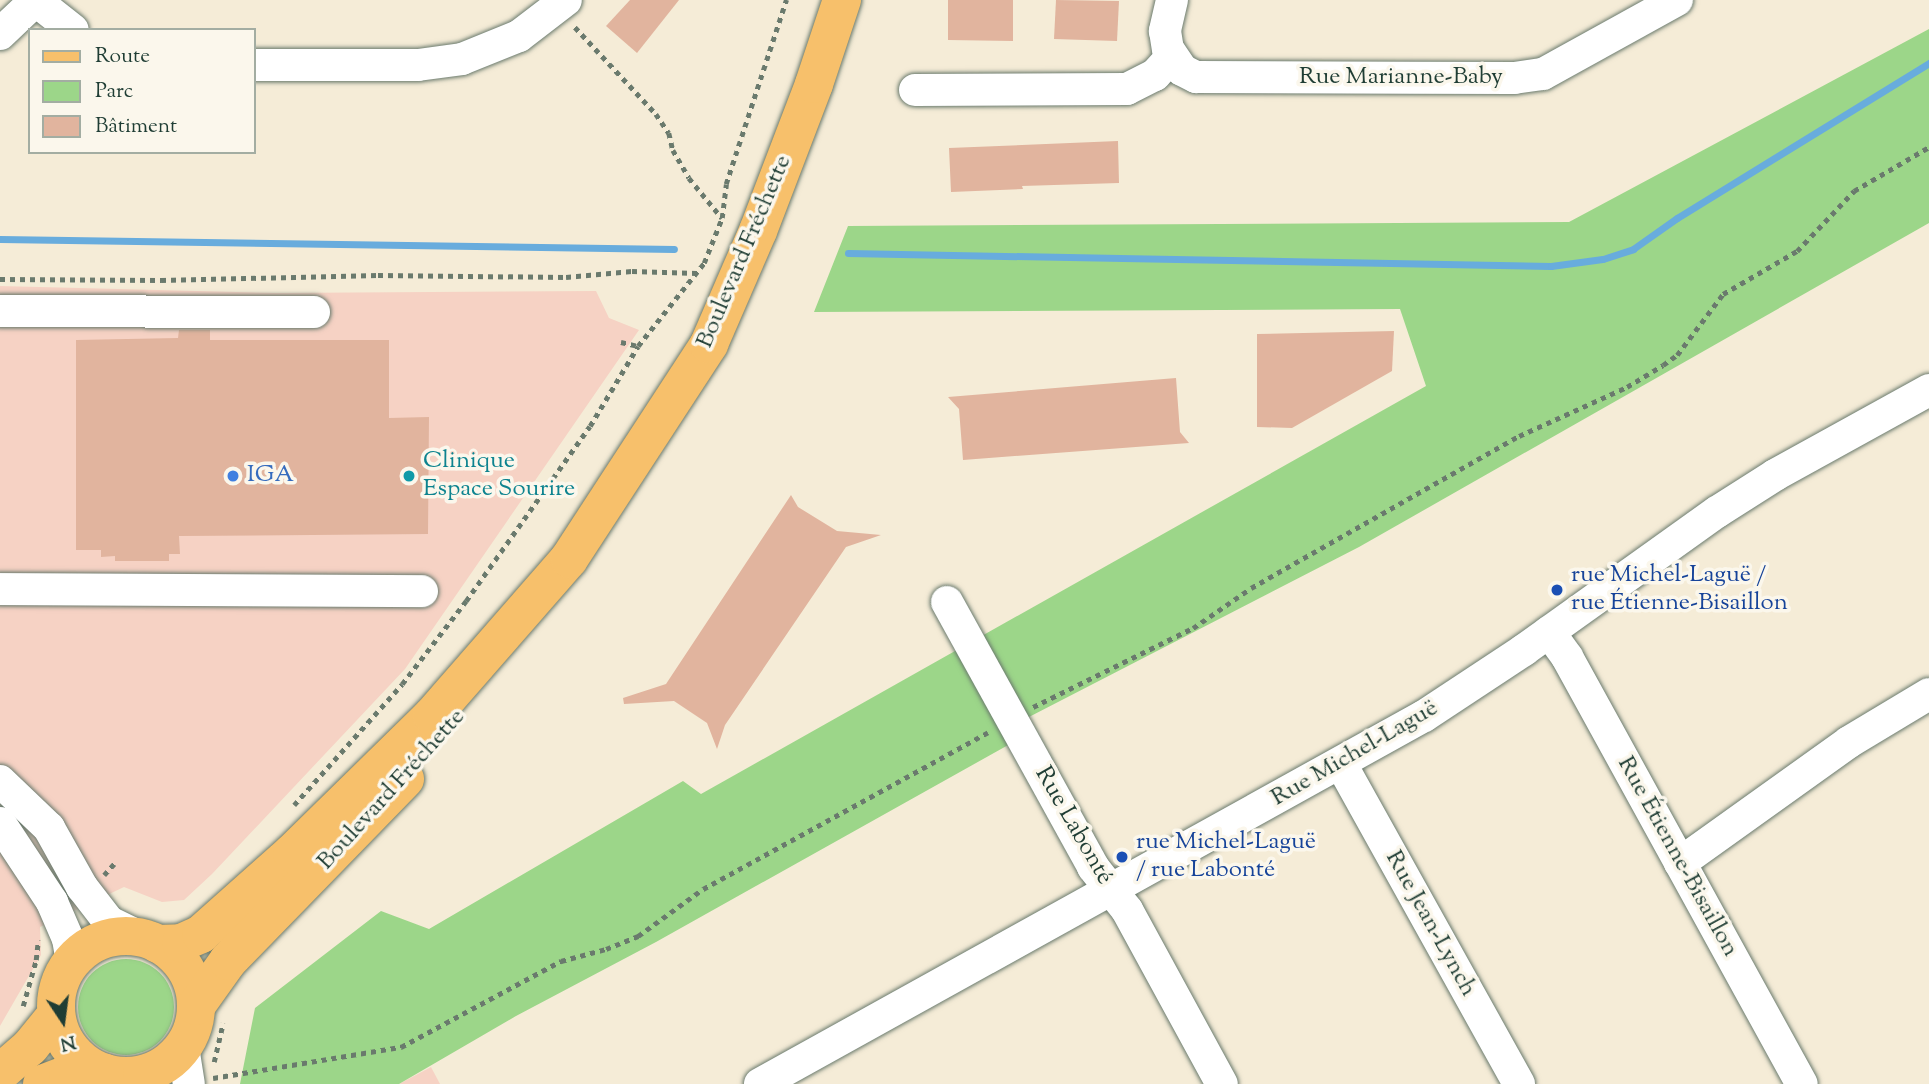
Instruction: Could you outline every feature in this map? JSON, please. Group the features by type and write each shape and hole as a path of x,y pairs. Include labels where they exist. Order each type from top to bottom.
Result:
{"main road":[{"name":"Boulevard Fréchette","path":"150,941 181,943 210,927 311,835 432,716 569,559 709,344 758,231 814,84 842,0"},
{"name":"Boulevard Fréchette","path":"196,1006 228,961 405,778 497,670 555,591 569,559"},
{"path":"0,1073 30,1047 38,1013 58,990 72,962 89,948 109,939 150,941 184,966 191,981 196,1006 192,1028 183,1047 168,1063 153,1071 119,1078 68,1074 42,1084"},
{"path":"38,1013 60,1030 73,1052 91,1068 119,1078"}],"street":[{"path":"0,34 36,0 71,28"},
{"path":"915,90 1127,89 1155,75 1171,57 1166,31 1172,0"},
{"name":"Rue Marianne-Baby","path":"1171,57 1182,70 1203,78 1534,77 1677,0"},
{"path":"256,65 418,65 462,59 519,36 567,9"},
{"path":"0,310 314,312"},
{"name":"Rue Michel-Laguë","path":"760,1084 1424,716 1775,475 1929,390"},
{"path":"0,589 422,591"},
{"name":"Rue Labonté","path":"947,602 1093,867 1127,910 1222,1084"},
{"name":"Rue Étienne-Bisaillon","path":"1549,632 1567,657 1802,1084"},
{"path":"1680,863 1849,742 1929,694"},
{"name":"Rue Jean-Lynch","path":"1341,764 1518,1084"},
{"path":"0,781 49,828 82,887 109,922 150,941"},
{"path":"0,823 52,902 68,939 72,962"},
{"path":"183,1047 200,1081"}],"path":[{"path":"290,810 402,684 466,601 590,426 638,346 696,273 722,218 726,184 786,0"},
{"path":"567,9 656,114 670,133 673,149 689,178 722,218"},
{"path":"1023,712 1076,683 1193,628 1251,588 1519,436 1627,387 1663,365 1676,355 1723,294 1797,251 1854,191 1929,147"},
{"path":"0,279 161,280 367,275 566,278 632,271 696,273"},
{"path":"621,342 638,346"},
{"path":"200,1081 401,1047 561,961 606,949 638,936 703,889 1000,726"},
{"path":"101,880 114,864"},
{"path":"36,928 38,1013"}],"shaded area":[{"path":"0,286 276,293 596,291 609,318 639,330 405,669 212,874 184,900 162,902 124,887 40,927 41,955 0,1026"},
{"path":"431,1067 440,1084 399,1084"}],"green space":[{"path":"1929,29 1929,223 1359,547 1027,718 1010,744 656,942 516,1016 399,1084 240,1084 255,1008 381,911 429,929 683,781 701,794 1426,386 1400,309 814,312 848,226 1569,222"},
{"path":"126,959 144,963 160,973 170,989 174,1007 170,1025 160,1041 144,1051 126,1055 108,1051 92,1041 82,1025 78,1007 82,989 92,973 108,963"}],"building":[{"path":"630,0 679,0 637,53 606,26"},
{"path":"948,0 1013,0 1013,41 948,40"},
{"path":"1056,0 1119,1 1117,41 1054,39"},
{"path":"1118,141 1119,183 1022,186 1023,189 951,192 949,148"},
{"name":"IGA","path":"179,330 210,330 210,340 389,340 389,418 429,417 428,534 179,536 180,554 169,554 169,561 115,561 115,556 101,557 101,550 76,550 76,340 178,338"},
{"path":"1394,331 1392,371 1292,428 1257,427 1257,334"},
{"path":"1176,378 1180,432 1189,443 963,460 959,409 948,397"},
{"path":"791,495 798,507 837,531 881,535 846,547 725,725 717,749 707,723 674,701 624,704 623,698 666,684"}],"waterway":[{"path":"848,253 1551,266 1603,259 1633,249 1677,218 1929,63"},
{"path":"0,239 674,249"}],"place":[{"name":"IGA","path":"233,476"},
{"name":"Clinique Espace Sourire","path":"409,476"},
{"name":"rue Michel-Laguë / rue Étienne-Bisaillon","path":"1557,590"},
{"name":"rue Michel-Laguë / rue Labonté","path":"1122,857"}]}
